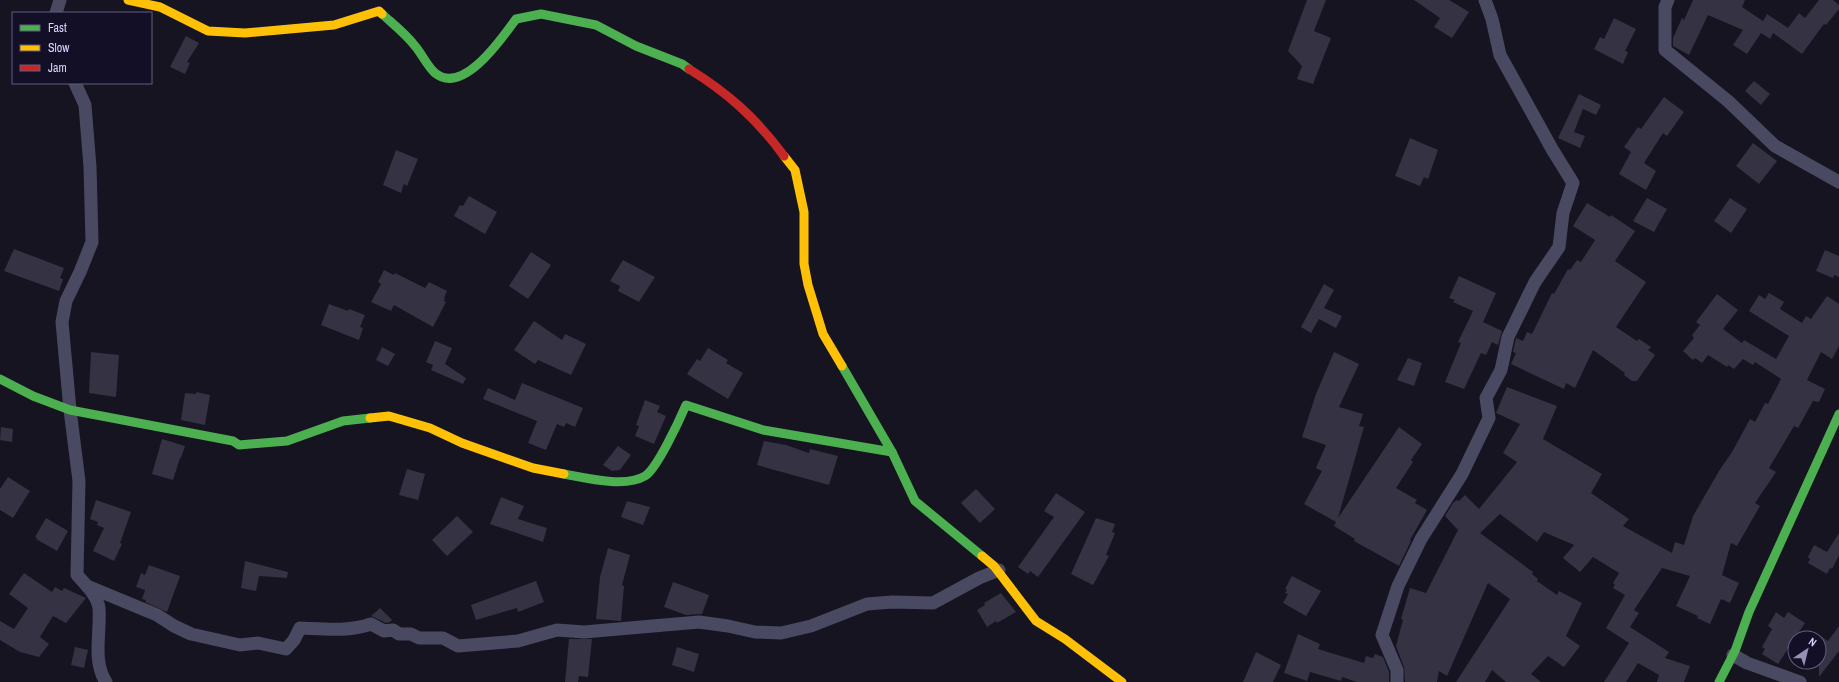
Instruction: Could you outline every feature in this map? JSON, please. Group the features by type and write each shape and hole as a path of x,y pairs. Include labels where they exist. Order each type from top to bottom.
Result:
{"street":[{"path":"56,12 60,0"},
{"path":"128,0 160,7 208,31 245,33 334,25 379,11 414,44 435,73 447,79 461,76 480,63 498,44 516,20 541,14 596,25 636,46 682,64 712,83 739,104 768,134 795,170 804,212 804,264 808,286 823,334 892,452 915,500 947,529 999,570 1036,621 1065,639 1122,682"},
{"path":"1397,682 1397,670 1382,635 1398,586 1420,539 1462,474 1489,418 1486,398 1501,370 1508,337 1535,282 1559,247 1562,213 1573,183 1552,149 1500,55 1492,19 1485,0"},
{"path":"1668,0 1665,7 1665,50 1728,101 1775,146 1839,182"},
{"path":"76,84 86,105 90,167 92,242 66,301 62,322 70,410 79,481 77,575 94,595 99,608 97,641 102,676 106,682"},
{"path":"0,379 33,396 70,410 232,442 239,445 287,440 343,422 389,416 430,428 462,443 532,468 607,482 633,480 646,476 654,466 677,426 686,406 763,430 892,452"},
{"path":"1719,682 1733,655 1749,612 1839,414"},
{"path":"86,586 157,615 174,626 191,634 240,645 258,642 286,649 294,640 300,628 336,630 360,628 371,624 384,631 393,630 399,634 411,634 419,638 443,638 458,646 518,641 557,630 584,632 699,622 755,632 781,633 810,626 867,604 892,602 933,603 979,578 999,570"},
{"path":"1733,655 1747,663 1800,682"}],"building":[{"path":"1307,0 1326,0 1314,31 1331,38 1313,84 1297,79 1302,66 1288,51"},
{"path":"1414,0 1449,0 1469,12 1452,38 1434,27 1440,18"},
{"path":"1693,0 1745,0 1742,7 1763,21 1767,14 1788,28 1799,13 1805,18 1819,0 1833,0 1839,5 1839,9 1826,25 1824,24 1802,54 1773,33 1770,39 1761,33 1747,54 1733,45 1743,30 1708,15 1689,55 1673,46 1673,38 1682,18 1684,20"},
{"path":"1614,18 1636,29 1625,51 1628,52 1623,64 1594,49 1600,37 1604,39"},
{"path":"186,36 199,43 187,62 190,63 185,74 170,67"},
{"path":"1754,81 1770,94 1761,105 1745,91"},
{"path":"1579,94 1601,105 1596,115 1583,109 1574,132 1585,136 1580,148 1558,138"},
{"path":"1664,97 1684,112 1667,136 1663,133 1644,163 1656,171 1646,190 1619,174 1631,152 1624,147 1638,127 1641,129"},
{"path":"1410,138 1438,150 1428,179 1424,177 1420,186 1395,176"},
{"path":"1753,143 1777,161 1759,184 1736,166"},
{"path":"396,150 418,159 407,186 404,184 401,193 383,185"},
{"path":"469,196 497,212 485,234 454,216 460,205 463,206"},
{"path":"1647,198 1667,209 1654,232 1633,221"},
{"path":"1730,198 1747,209 1731,233 1714,221"},
{"path":"1587,203 1610,217 1611,215 1635,231 1615,261 1646,282 1616,327 1637,341 1639,339 1651,347 1648,350 1655,355 1637,381 1632,381 1624,375 1625,373 1593,350 1575,388 1566,383 1564,389 1511,364 1516,353 1513,352 1516,338 1523,341 1527,332 1532,334 1552,293 1554,294 1568,269 1570,270 1577,260 1581,262 1595,240 1573,226"},
{"path":"14,249 64,268 60,278 63,279 59,291 4,271"},
{"path":"1825,250 1839,256 1839,277 1834,275 1833,278 1816,271"},
{"path":"531,252 551,265 528,299 509,286"},
{"path":"623,260 655,277 639,302 618,291 620,286 610,281"},
{"path":"384,270 394,275 395,273 425,288 429,282 447,291 444,298 444,301 446,302 433,327 394,305 391,311 371,302 381,284 378,282"},
{"path":"1459,276 1496,293 1483,322 1502,331 1498,345 1492,342 1486,355 1481,353 1464,389 1445,382 1461,343 1458,342 1473,311 1453,302 1455,300 1449,298"},
{"path":"1324,284 1334,290 1324,308 1342,316 1336,328 1319,319 1311,333 1301,327"},
{"path":"1769,293 1784,302 1780,309 1802,323 1806,316 1811,319 1827,296 1839,304 1839,346 1832,359 1821,352 1807,380 1825,389 1819,402 1813,401 1798,428 1794,426 1769,468 1776,472 1755,503 1760,506 1737,546 1731,543 1722,575 1739,583 1730,603 1721,599 1710,624 1697,618 1698,616 1676,606 1690,576 1662,568 1634,610 1639,613 1630,627 1669,652 1665,658 1690,666 1684,682 1657,682 1659,675 1638,663 1626,682 1604,682 1629,643 1606,628 1625,595 1613,588 1615,585 1613,583 1619,573 1593,557 1580,572 1563,558 1574,545 1544,532 1537,542 1500,514 1480,533 1533,572 1532,574 1538,579 1537,581 1557,595 1559,591 1582,603 1566,636 1580,646 1564,667 1548,656 1531,674 1541,682 1506,682 1492,670 1485,682 1456,682 1510,599 1488,583 1447,676 1439,671 1437,682 1405,682 1404,667 1396,646 1403,620 1401,619 1410,588 1426,593 1458,530 1445,516 1453,503 1457,500 1459,501 1465,495 1479,509 1517,462 1503,453 1520,424 1496,413 1507,387 1557,406 1543,439 1602,474 1591,493 1629,519 1623,526 1672,553 1675,542 1684,545 1693,516 1719,471 1732,452 1750,419 1755,422 1765,403 1768,404 1781,379 1755,362 1753,365 1743,359 1734,369 1728,365 1727,367 1708,355 1702,363 1695,358 1693,360 1683,351 1694,338 1692,335 1700,325 1696,322 1717,294 1738,310 1723,329 1742,343 1744,340 1776,359 1789,336 1749,311 1759,295 1765,299"},
{"path":"329,304 365,315 360,327 363,328 359,340 321,325"},
{"path":"534,321 562,340 565,334 586,344 571,375 538,360 535,364 514,350"},
{"path":"435,341 452,348 445,364 466,378 463,384 431,370 433,365 426,362"},
{"path":"382,347 395,354 388,366 376,360"},
{"path":"708,348 728,360 726,363 743,373 728,399 687,374 697,359 700,361"},
{"path":"91,352 119,355 116,397 89,393"},
{"path":"1334,352 1359,364 1339,407 1363,414 1359,426 1364,427 1338,518 1399,427 1422,444 1411,460 1413,462 1396,488 1417,500 1415,503 1427,510 1410,540 1411,541 1399,566 1354,541 1355,539 1334,526 1336,522 1304,504 1322,471 1316,468 1326,445 1302,437 1316,394"},
{"path":"1408,358 1422,363 1414,386 1397,380"},
{"path":"522,383 583,408 575,427 566,423 564,427 557,424 546,450 528,443 537,421 483,399 488,388 515,400"},
{"path":"196,392 210,395 205,425 181,420 185,393 196,394"},
{"path":"645,400 660,406 657,412 666,416 654,444 635,436 639,426 636,425"},
{"path":"1,427 13,429 12,442 0,440"},
{"path":"162,439 185,446 173,480 152,474"},
{"path":"764,441 786,445 809,453 810,449 838,456 829,485 757,465"},
{"path":"618,446 631,455 620,470 612,471 603,465"},
{"path":"407,469 425,474 418,500 399,495"},
{"path":"8,477 30,491 13,518 0,510 0,489"},
{"path":"976,489 995,509 980,523 961,503"},
{"path":"1056,493 1085,512 1038,577 1030,571 1028,574 1018,567 1054,517 1044,511"},
{"path":"501,497 524,506 518,519 547,528 543,542 490,524"},
{"path":"96,500 131,512 120,543 122,544 114,561 93,551 104,528 97,525 98,522 90,519"},
{"path":"627,501 650,507 643,525 621,517"},
{"path":"457,516 473,532 447,556 432,540"},
{"path":"46,518 68,531 57,551 35,537"},
{"path":"1096,518 1115,524 1112,532 1115,533 1106,555 1109,556 1093,585 1071,574"},
{"path":"1839,533 1839,555 1832,569 1830,568 1827,574 1808,563 1810,559 1808,557 1814,545 1827,552"},
{"path":"608,548 630,555 622,585 624,586 621,621 596,619 600,577"},
{"path":"245,561 288,572 287,578 259,576 256,591 241,588"},
{"path":"149,565 180,576 167,612 145,602 146,600 142,599 145,590 136,587 141,573 145,575"},
{"path":"24,573 52,592 55,587 62,591 64,588 86,598 66,623 53,616 40,637 49,644 39,657 20,652 0,640 0,621 14,629 28,608 9,594"},
{"path":"1292,576 1321,591 1306,616 1283,603 1288,594 1285,593 1287,590 1285,589"},
{"path":"536,581 544,602 518,612 517,608 476,620 471,605"},
{"path":"673,582 709,595 702,614 686,615 664,607"},
{"path":"1001,593 1016,612 987,627 977,610 985,605 984,603"},
{"path":"380,608 392,620 390,622 386,623 371,616"},
{"path":"1776,612 1784,618 1788,612 1805,623 1800,630 1787,630 1787,650 1778,664 1762,654 1765,649 1762,647 1772,629 1768,626"},
{"path":"1839,626 1839,651 1827,667 1827,640"},
{"path":"1298,634 1320,644 1318,649 1364,663 1366,656 1373,658 1375,654 1383,657 1389,672 1389,682 1357,682 1342,677 1341,681 1310,672 1307,681 1284,673"},
{"path":"569,639 592,639 588,677 579,676 578,682 565,682"},
{"path":"75,647 88,650 84,668 71,665"},
{"path":"677,647 699,654 694,672 672,665"},
{"path":"1256,652 1281,665 1273,682 1243,682"},
{"path":"1819,670 1824,670 1819,677"}],"traffic: fast":[{"path":"382,14 418,49 432,70 446,78 458,77 481,62 516,19 541,14 596,25 636,46 682,64 689,69"},
{"path":"842,366 892,452 915,501 982,556"},
{"path":"0,379 33,396 70,410 233,441 239,445 287,441 343,421 370,418"},
{"path":"564,474 594,480 616,482 637,480 645,476 650,472 662,454 686,405 763,430 892,452"},
{"path":"1719,682 1735,651 1749,612 1839,414"}],"traffic: slow":[{"path":"128,0 160,7 208,31 245,33 334,25 379,11 382,14"},
{"path":"784,156 795,170 804,212 804,264 808,285 823,334 842,366"},
{"path":"370,418 389,416 430,428 462,443 533,468 564,474"},
{"path":"982,556 994,566 1036,621 1065,639 1122,682"}],"traffic: jam":[{"path":"689,69 729,97 763,130 784,156"}]}
